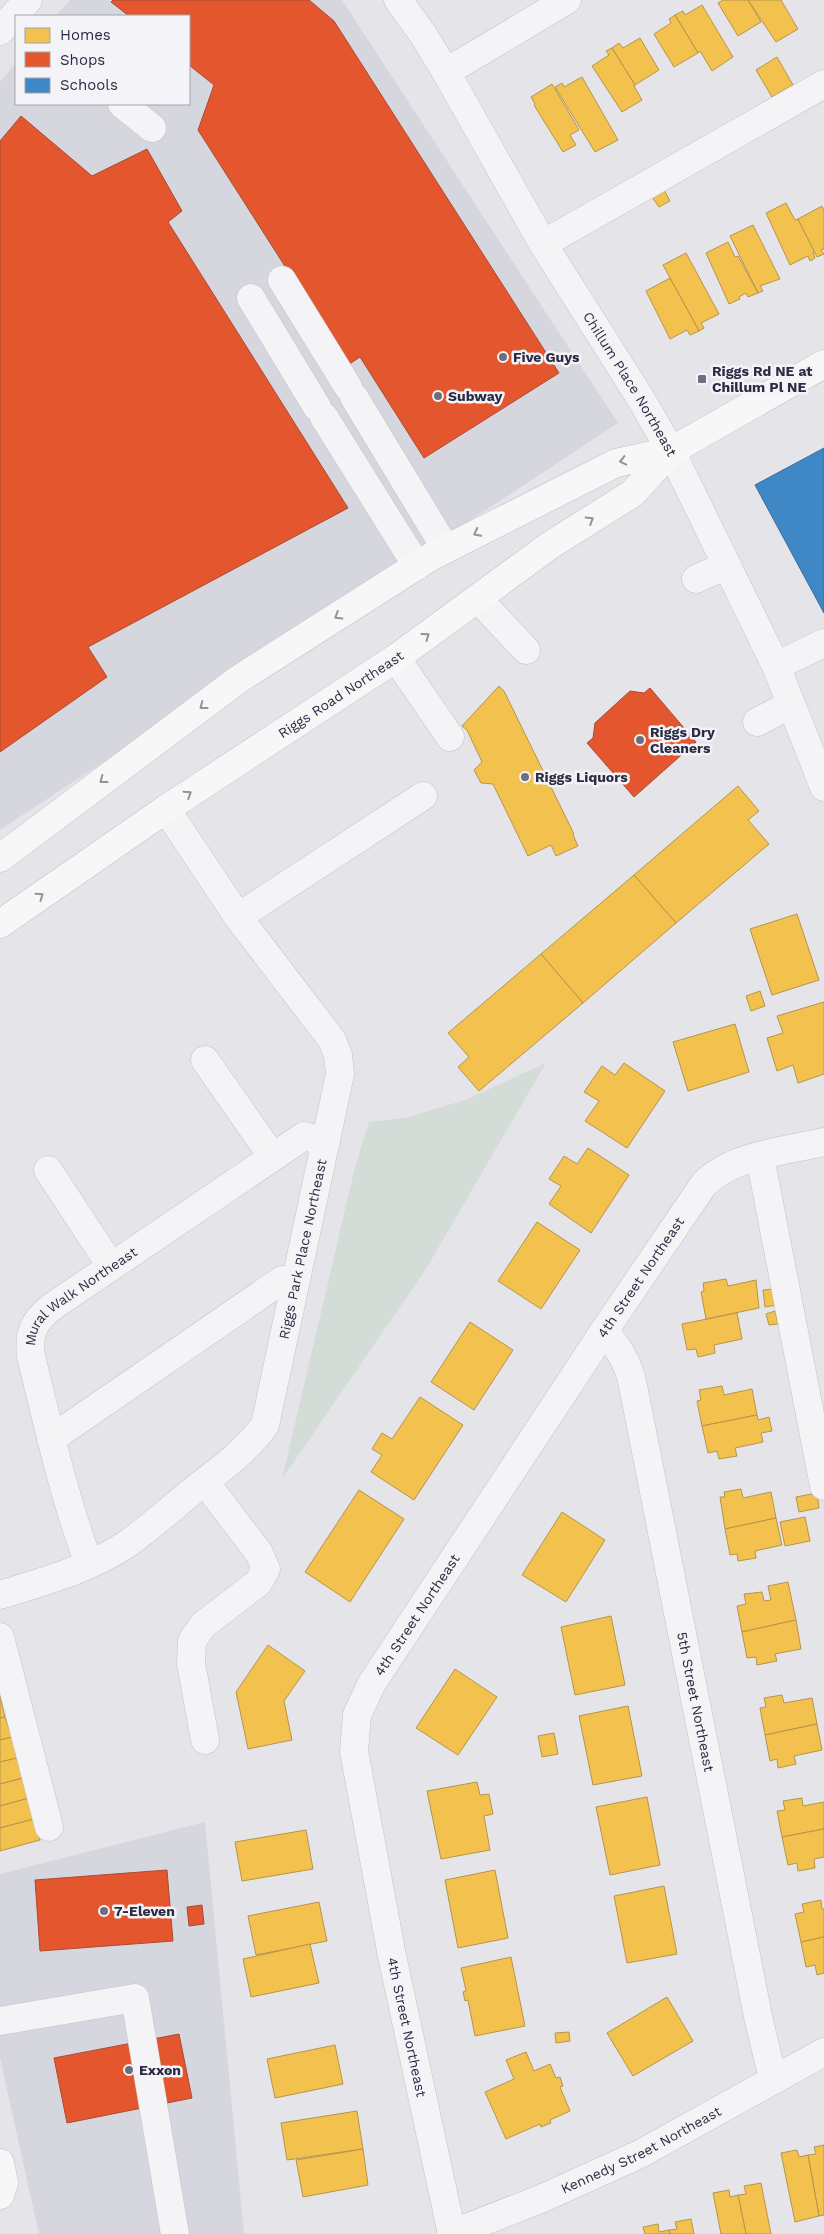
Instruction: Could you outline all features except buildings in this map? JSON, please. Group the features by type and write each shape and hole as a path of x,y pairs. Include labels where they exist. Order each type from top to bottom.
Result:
{"main road":[{"name":"Riggs Road Northeast","path":"0,858 239,679 417,566 446,549 616,462 670,451 824,364"},
{"name":"Riggs Road Northeast","path":"0,924 166,809 396,658 549,546 634,493 670,451"},
{"path":"0,2164 4,2183 0,2195"}],"street":[{"name":"Chillum Place Northeast","path":"398,0 422,33 446,72 543,244 642,399 670,451 776,666 824,787"},
{"path":"446,72 567,0"},
{"path":"543,244 824,84"},
{"path":"123,105 152,128"},
{"path":"282,280 446,549"},
{"path":"251,298 417,566"},
{"path":"696,579 727,565"},
{"path":"478,598 526,650"},
{"path":"776,666 824,643"},
{"path":"396,658 450,737"},
{"path":"757,722 790,705"},
{"path":"238,917 423,796"},
{"name":"Riggs Park Place Northeast","path":"0,1595 37,1584 89,1564 126,1544 205,1482 256,1437 265,1425 326,1142 340,1074 338,1055 332,1040 238,917 166,809"},
{"path":"205,1060 272,1156"},
{"name":"Mural Walk Northeast","path":"89,1564 77,1532 51,1439 31,1356 30,1346 33,1327 40,1316 53,1306 272,1156 304,1136 326,1142"},
{"name":"4th Street Northeast","path":"451,2234 398,1984 357,1770 354,1751 357,1715 372,1683 604,1331 704,1184 722,1169 760,1157 824,1142"},
{"path":"760,1157 824,1486"},
{"path":"48,1170 111,1266"},
{"path":"51,1439 282,1280 295,1282"},
{"name":"5th Street Northeast","path":"604,1331 617,1346 632,1381 757,2011 773,2079"},
{"path":"205,1482 259,1553 266,1569 258,1583 203,1625 192,1641 191,1662 205,1740"},
{"path":"0,1637 49,1827"},
{"path":"0,2021 135,1998 175,2234"},
{"name":"Kennedy Street Northeast","path":"451,2234 543,2198 640,2154 824,2052"}],"shaded area":[{"path":"70,0 342,0 618,423 0,830 0,82 15,64 15,105 190,105 190,15 57,15"},
{"path":"546,1063 426,1269 282,1479 355,1167 369,1122 405,1118 465,1100"},
{"path":"205,1822 244,2234 39,2234 0,2058 0,1874"}],"place":[{"name":"Five Guys","path":"503,357"},
{"name":"Riggs Rd NE at Chillum Pl NE","path":"702,379"},
{"name":"Subway","path":"438,396"},
{"name":"Riggs Dry Cleaners","path":"640,740"},
{"name":"Riggs Liquors","path":"525,777"},
{"name":"7-Eleven","path":"104,1911"},
{"name":"Exxon","path":"129,2070"}]}
